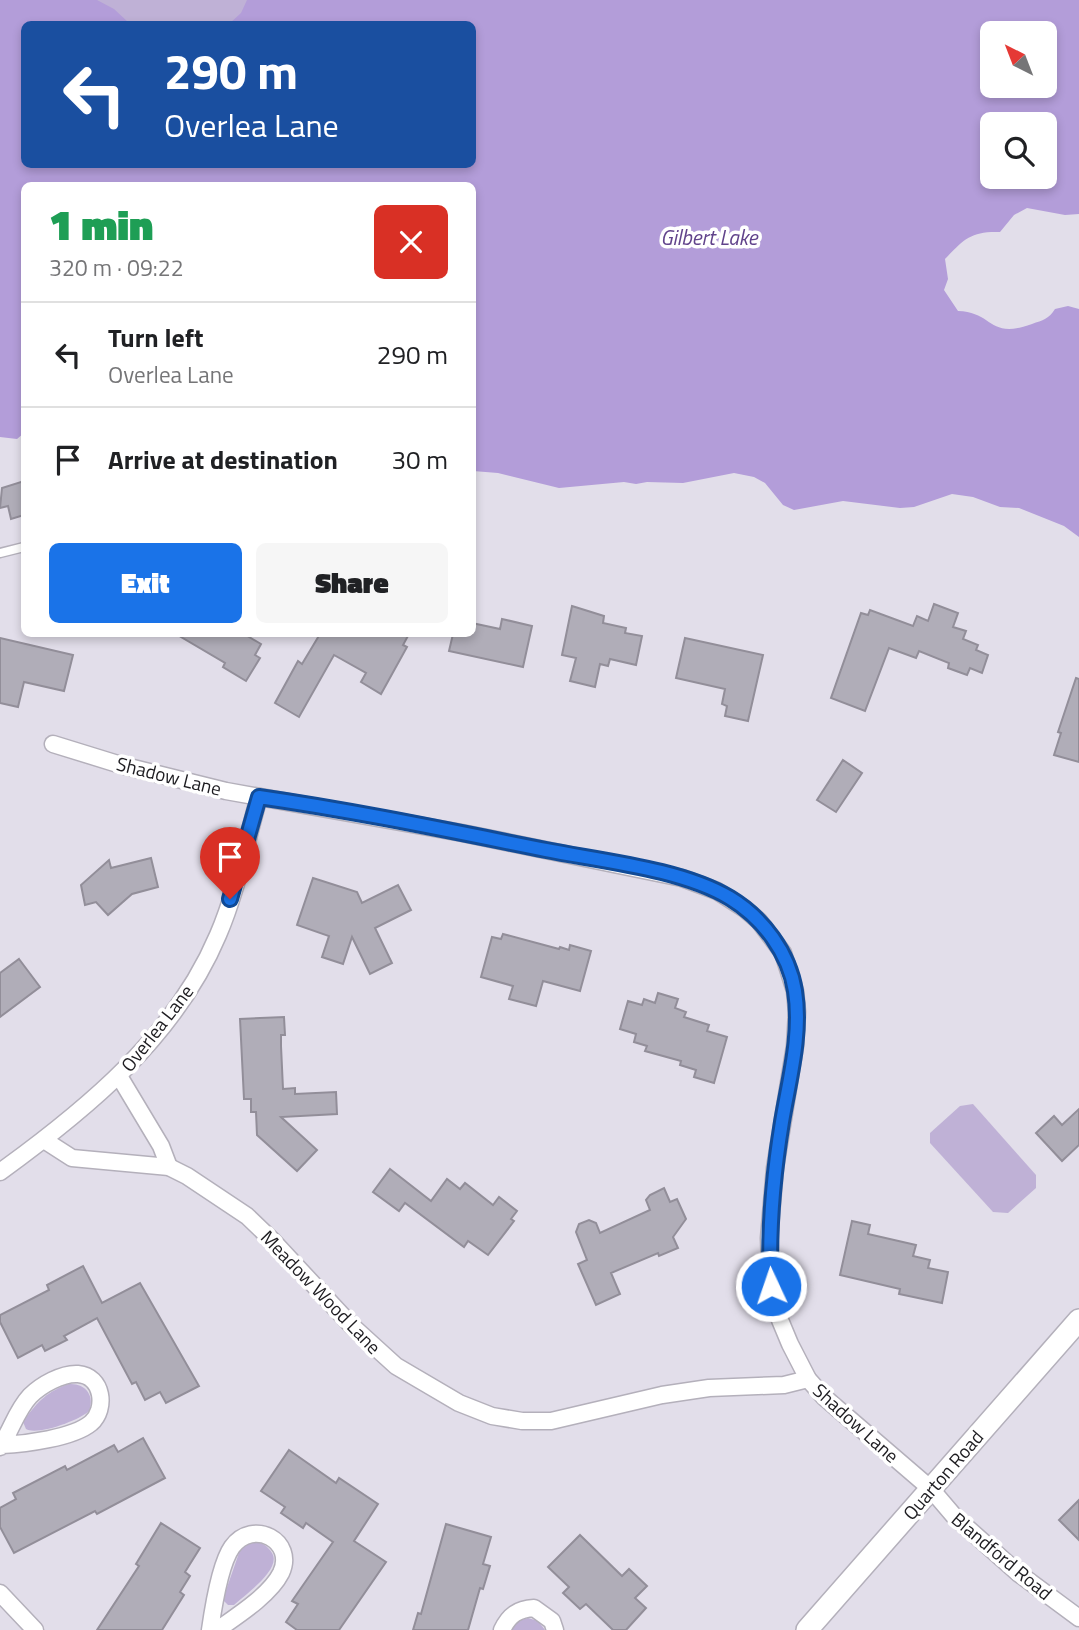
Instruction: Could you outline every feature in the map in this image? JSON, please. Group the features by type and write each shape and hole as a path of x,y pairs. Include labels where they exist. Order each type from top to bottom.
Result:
{"street":[{"name":"Shadow Lane","path":"53,744 192,783 462,833 682,878 730,898 759,921 783,953 795,991 797,1012 795,1045 775,1168 769,1238 771,1286 780,1321 808,1379 824,1397 931,1489"},
{"name":"Overlea Lane","path":"0,1172 44,1140 119,1076 176,1010 208,956 226,911 259,797"},
{"path":"119,1076 161,1146 169,1167"},
{"name":"Meadow Wood Lane","path":"44,1140 72,1158 169,1167 209,1190 247,1216 352,1326 396,1366 459,1403 492,1416 522,1421 551,1421 697,1390 784,1385 808,1379"},
{"name":"Quarton Road","path":"807,1630 1079,1320"},
{"path":"79,1374 91,1379 98,1387 101,1408 97,1416 83,1429 44,1440 1,1446 12,1420 30,1396 43,1386 62,1376 79,1374"},
{"name":"Blandford Road","path":"931,1489 954,1516 1018,1573 1079,1618"},
{"path":"210,1630 214,1602 230,1549 239,1539 251,1533 264,1534 274,1539 281,1547 283,1556 280,1575 273,1585 239,1615 217,1630"},
{"path":"3,1602 35,1630"},
{"path":"502,1630 507,1620 520,1609 534,1608 552,1621 555,1630"}],"lane":[{"path":"0,553 21,548"}],"shaded area":[{"path":"25,0 326,0 296,21 46,21"},
{"path":"973,1104 1036,1175 1036,1188 1008,1213 993,1212 930,1143 930,1133 960,1106"},
{"path":"69,1384 84,1388 90,1395 89,1411 58,1426 31,1431 26,1429 23,1422 39,1402 49,1393"},
{"path":"252,1542 264,1544 270,1550 274,1559 272,1566 254,1588 234,1605 228,1605 224,1596 239,1553 242,1547"},
{"path":"528,1618 538,1621 545,1630 511,1630 518,1621"}],"water":[{"name":"Gilbert Lake","path":"0,0 97,0 114,9 127,21 21,21 21,168 476,168 476,21 232,21 241,13 247,0 1079,0 1079,214 1065,215 1027,208 1014,215 1000,232 982,233 969,238 945,259 948,279 944,290 958,311 979,316 1007,329 1043,320 1055,309 1068,306 1079,309 1079,537 1064,526 1019,508 1000,507 973,497 952,494 914,507 900,508 843,501 794,510 783,505 765,483 754,477 734,473 683,483 624,482 559,488 498,473 476,471 476,182 21,182 21,436 17,439 0,437"}],"building":[{"path":"21,482 21,516 11,519 8,506 0,508 2,488"},
{"path":"934,604 958,613 953,627 966,631 963,639 978,645 976,650 988,655 982,673 970,668 967,675 948,668 949,663 919,651 916,658 889,648 865,711 831,698 861,613 868,615 870,610 913,626 917,616 928,621"},
{"path":"572,606 604,616 603,623 626,628 625,633 642,636 636,665 610,659 608,666 600,664 595,687 570,681 576,658 562,655"},
{"path":"502,619 532,626 523,667 449,651 452,637 476,637 476,624 500,629"},
{"path":"181,637 249,637 261,644 255,655 260,658 246,681 223,667 225,663"},
{"path":"318,637 407,637 403,645 407,647 381,694 361,682 366,673 334,655 299,717 275,703 298,661 302,664"},
{"path":"0,638 73,655 64,691 24,682 18,707 0,703"},
{"path":"685,638 763,655 748,721 725,716 727,706 722,704 725,689 676,678"},
{"path":"1076,678 1079,679 1079,762 1054,755 1061,733 1058,732"},
{"path":"843,760 862,773 836,812 817,800"},
{"path":"151,858 158,887 132,894 108,915 96,902 85,905 81,885 109,860 111,868"},
{"path":"313,878 357,892 362,903 398,885 411,910 375,928 392,963 370,974 352,937 343,964 322,957 329,936 297,925"},
{"path":"503,934 559,949 569,950 570,945 591,951 580,991 543,981 536,1006 509,999 513,986 481,977 492,937 501,939"},
{"path":"19,959 40,987 0,1017 0,973"},
{"path":"658,993 678,999 675,1008 686,1012 684,1017 709,1025 707,1031 727,1037 714,1083 694,1077 696,1070 680,1065 681,1061 645,1051 647,1046 634,1042 636,1034 620,1029 628,1001 642,1005 644,999 655,1003"},
{"path":"284,1017 285,1035 281,1035 283,1089 295,1088 295,1094 336,1092 337,1114 281,1117 317,1150 297,1171 257,1135 256,1112 251,1112 251,1099 244,1099 240,1019"},
{"path":"1079,1109 1079,1145 1062,1161 1036,1133 1054,1116 1062,1125"},
{"path":"390,1169 431,1201 447,1179 460,1189 465,1183 493,1205 499,1197 517,1211 511,1219 514,1221 488,1255 468,1241 464,1247 405,1203 399,1211 373,1192"},
{"path":"664,1188 670,1202 677,1199 686,1219 673,1237 678,1248 659,1256 658,1253 611,1273 620,1294 596,1305 578,1264 587,1260 576,1232 579,1224 589,1220 596,1223 600,1233 650,1210 646,1200"},
{"path":"852,1221 870,1225 868,1234 916,1245 913,1256 930,1260 928,1268 948,1272 942,1303 899,1294 900,1289 840,1275"},
{"path":"83,1266 102,1303 140,1283 199,1386 166,1403 160,1392 145,1400 136,1382 132,1384 97,1318 64,1336 67,1340 45,1351 42,1345 18,1358 0,1322 0,1315 49,1290 47,1285"},
{"path":"143,1438 165,1478 14,1553 0,1527 0,1508 16,1499 13,1493 65,1466 67,1470 114,1445 118,1452"},
{"path":"289,1450 336,1483 339,1478 378,1504 354,1541 386,1562 339,1630 297,1630 286,1622 298,1604 292,1601 333,1542 306,1523 303,1528 281,1513 285,1507 261,1491"},
{"path":"1079,1500 1079,1540 1059,1520"},
{"path":"161,1523 200,1548 185,1572 190,1576 180,1592 184,1595 162,1630 97,1630 139,1566 136,1564"},
{"path":"446,1524 491,1537 483,1564 490,1566 483,1589 480,1588 468,1630 413,1630 418,1613 421,1614"},
{"path":"580,1535 622,1576 629,1569 647,1586 635,1598 646,1608 626,1630 613,1630 586,1604 580,1609 563,1593 569,1587 548,1567"}],"route":[{"path":"230,899 259,797 326,807 648,870 682,878 717,891 746,909 759,921 783,953 791,971 797,1012 795,1045 775,1168 769,1238 771,1286"}]}
